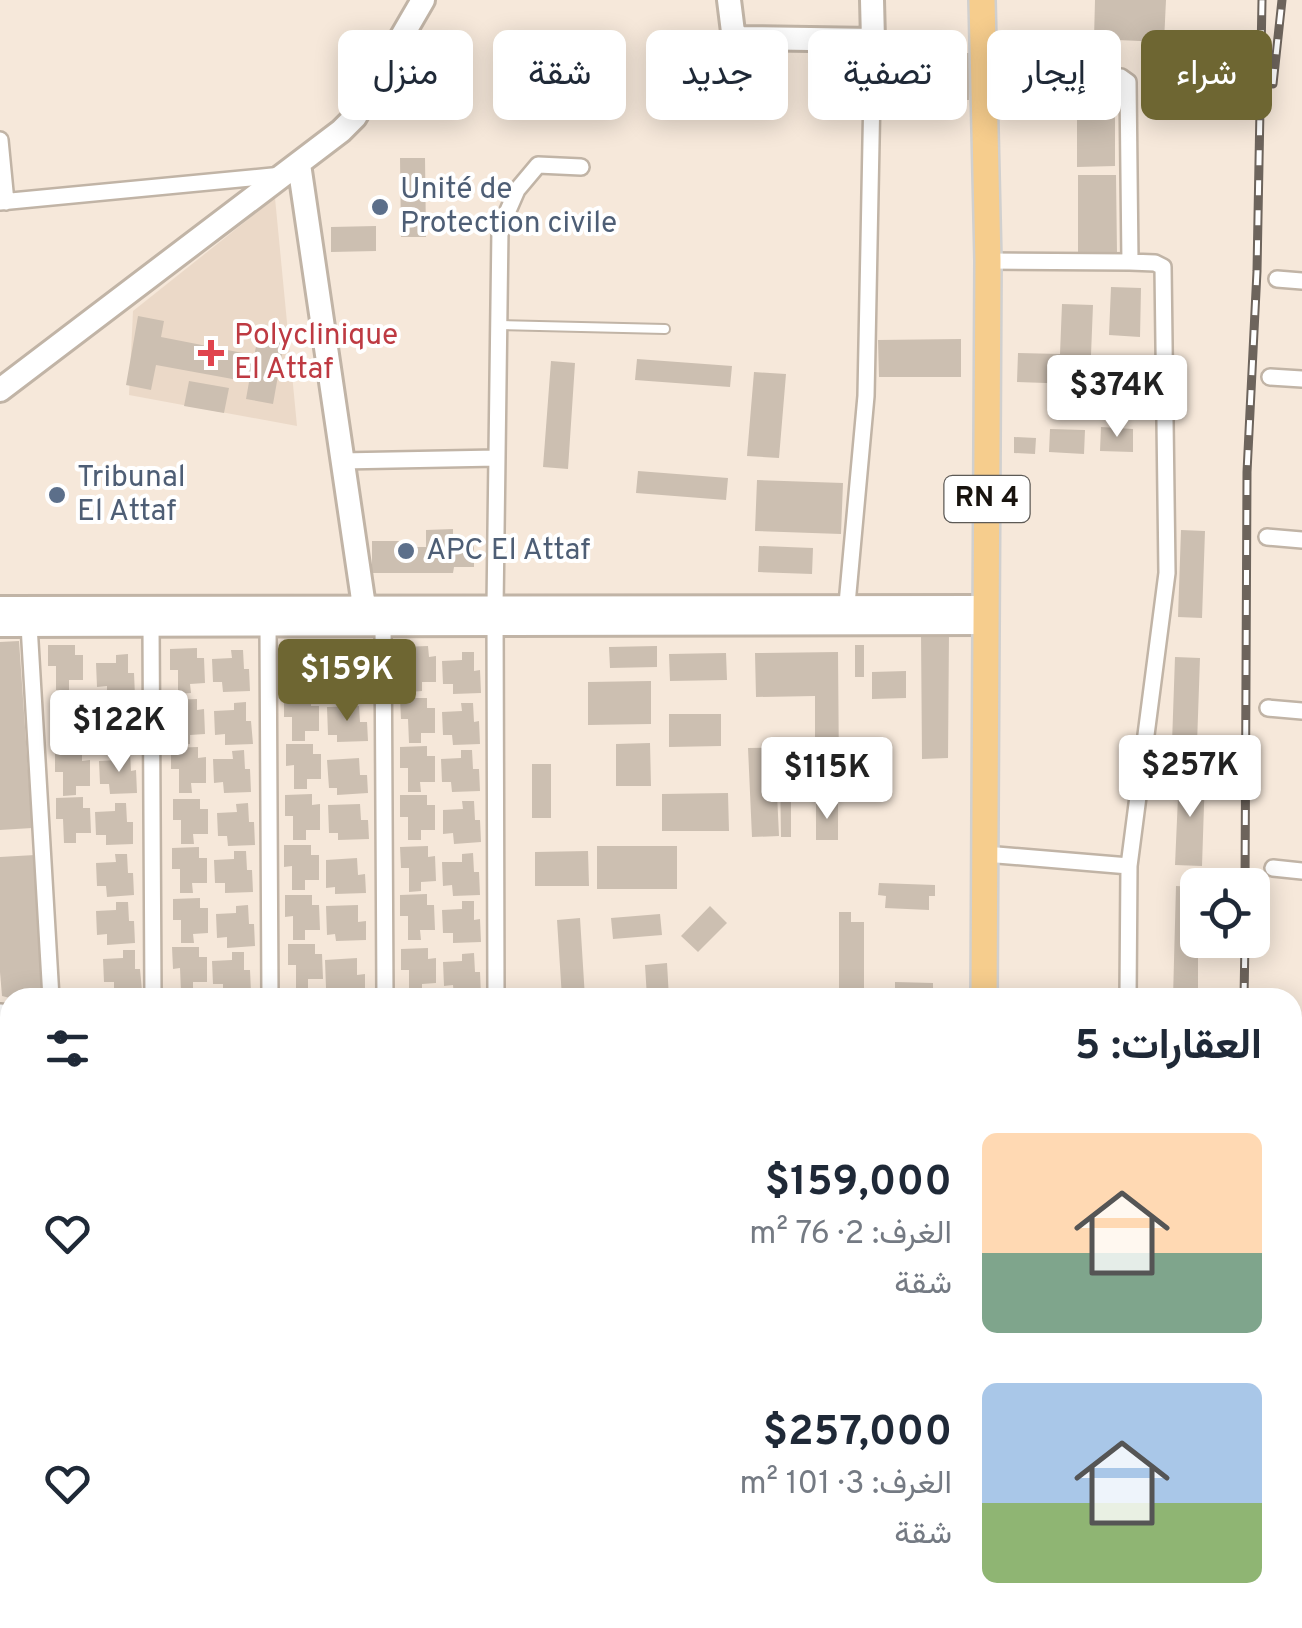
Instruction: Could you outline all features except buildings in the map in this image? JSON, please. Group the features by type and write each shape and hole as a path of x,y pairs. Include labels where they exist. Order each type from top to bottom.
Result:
{"main road":[{"name":"RN 4","path":"982,0 988,261 984,988"}],"street":[{"path":"0,390 356,117 424,0"},
{"path":"729,0 733,32 740,38 808,39"},
{"path":"872,0 873,30"},
{"path":"985,75 1121,77 1128,82 1130,262"},
{"path":"846,616 866,396 871,120"},
{"path":"0,140 3,202 292,169"},
{"path":"496,988 500,229 517,190 538,165 581,167"},
{"path":"292,169 342,461 363,617 383,988"},
{"path":"292,169 363,617"},
{"path":"988,261 1155,262 1163,268 1167,574 1129,866 1128,988"},
{"path":"1277,279 1302,281"},
{"path":"1270,377 1302,379"},
{"path":"342,461 497,458"},
{"path":"1268,537 1302,540"},
{"path":"0,608 363,617 986,615"},
{"path":"0,625 268,624 363,617"},
{"path":"151,624 153,988"},
{"path":"268,624 270,988"},
{"path":"29,625 49,988"},
{"path":"1268,708 1302,710"},
{"path":"985,854 1129,866"},
{"path":"1273,868 1302,871"}],"lane":[{"path":"500,325 664,329"}],"shaded area":[{"name":"Polyclinique El Attaf","path":"275,198 297,426 129,395 133,311"}],"railway":[{"path":"1245,868 1247,472 1257,271 1262,0"},
{"path":"1273,84 1282,0"},
{"path":"1244,988 1245,958"}],"place":[{"name":"Unité de Protection civile","path":"380,207"},
{"name":"Polyclinique El Attaf","path":"211,353"},
{"name":"Tribunal El Attaf","path":"57,495"},
{"name":"APC El Attaf","path":"406,551"}]}
